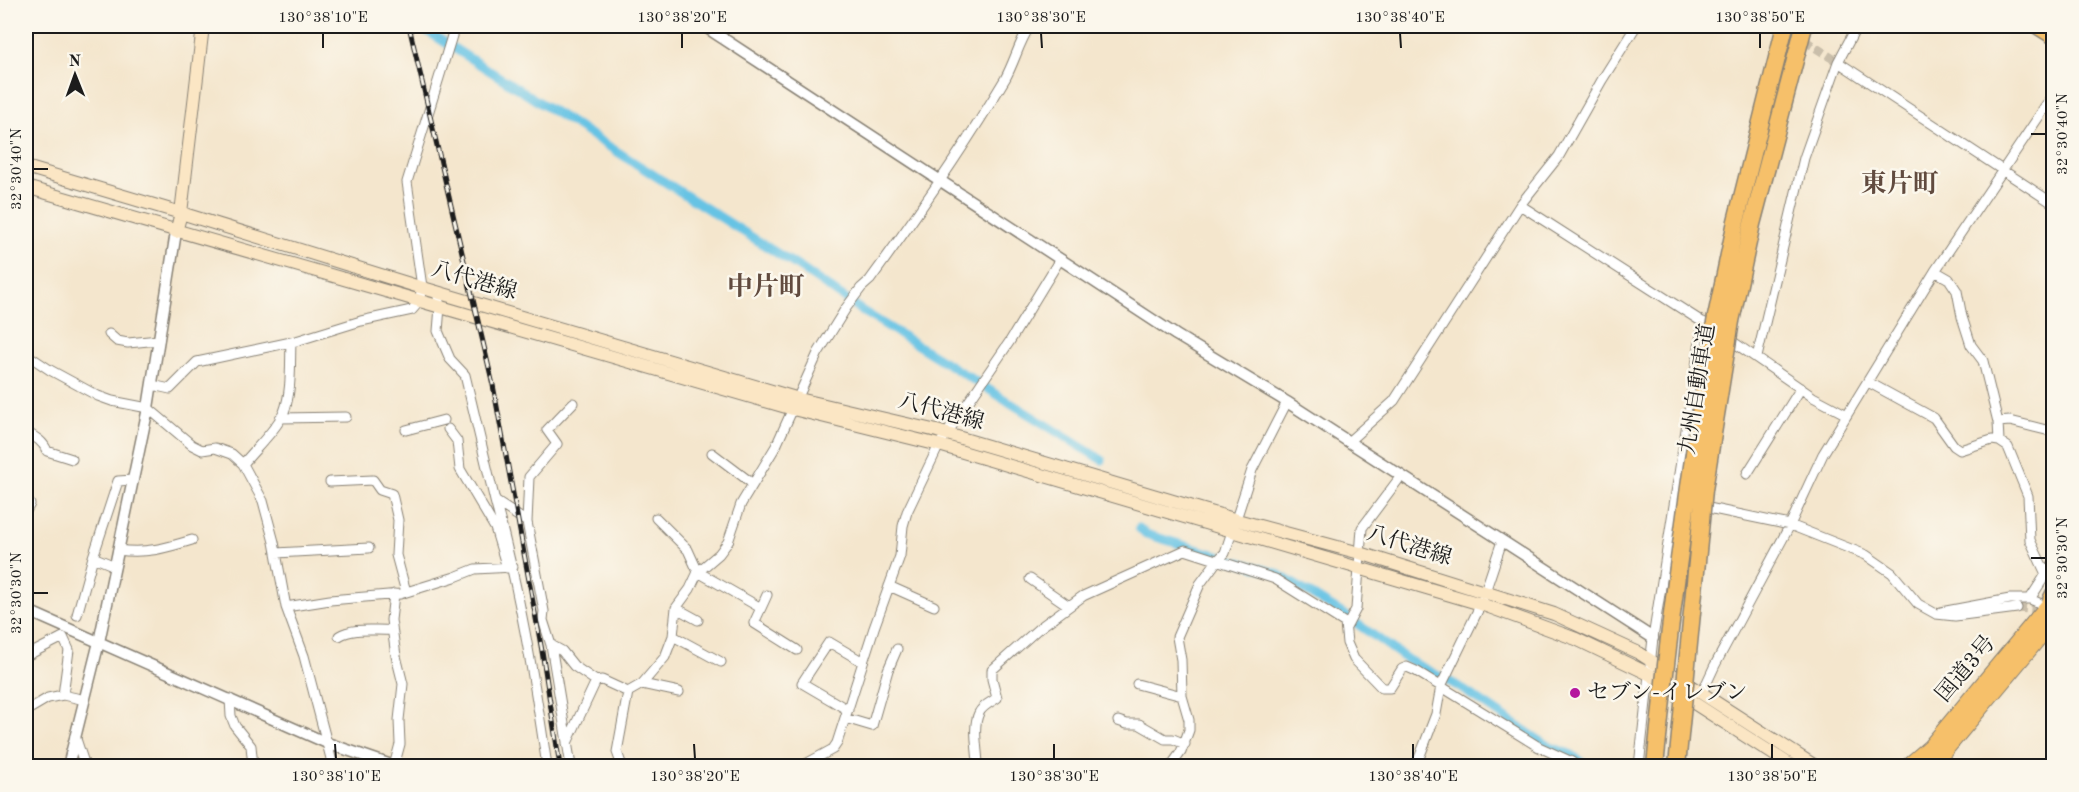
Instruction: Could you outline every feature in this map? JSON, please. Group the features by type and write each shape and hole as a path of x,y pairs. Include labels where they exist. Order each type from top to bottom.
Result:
{"highway":[{"name":"九州自動車道","path":"1655,766 1684,521 1717,320 1736,220 1785,26"},
{"name":"九州自動車道","path":"1677,766 1704,490 1717,320 1752,224 1804,26"},
{"path":"1790,77 1801,53 1818,26"},
{"path":"2038,26 2054,36"},
{"name":"国道3号","path":"1908,766 1930,747 2051,599"},
{"name":"国道3号","path":"1932,766 2054,620"}],"main road":[{"path":"176,232 181,213 203,26"},
{"name":"八代港線","path":"26,167 437,291 796,404 946,434 1234,525 1359,568 1554,614 1650,660 1815,766"},
{"name":"八代港線","path":"26,187 419,302 939,445 1234,525 1360,553 1483,598 1649,674 1792,766"}],"street":[{"path":"704,26 1176,335 1287,402 1653,638"},
{"path":"622,766 617,752 628,692 642,684 665,657 673,636 676,609 690,589 698,572 719,555 728,542 741,504 776,446 818,353 846,308 870,280 931,195 1005,79 1016,60 1019,46 1030,26"},
{"path":"1348,442 1394,401 1520,205 1559,156 1636,26"},
{"path":"1757,357 1804,158 1838,62 1857,26"},
{"path":"152,385 170,389 197,362 291,342 361,321 412,310 419,302 422,287 407,182 454,29"},
{"path":"1838,62 2054,204"},
{"path":"1702,693 1790,525 1823,454 1935,271 2054,94"},
{"path":"1520,205 1717,320 1757,357 1801,388 1847,415"},
{"path":"68,766 99,642 148,408 176,232"},
{"path":"802,766 833,749 837,743 900,556 907,512 939,445 1010,341 1060,259"},
{"path":"1935,271 1949,279 1957,291 1971,345 1983,361 1998,422 1999,441"},
{"path":"437,291 440,307 438,331 450,358 465,375 495,501 537,699 547,766"},
{"path":"1639,766 1653,638 1676,503 1717,320"},
{"path":"110,334 117,341 128,343 159,340"},
{"path":"243,464 284,411 289,386 291,342"},
{"path":"26,354 98,396 148,408 192,445 202,450 215,448 232,454 243,464 263,501 286,607 304,656 333,766"},
{"path":"1868,382 1934,418 1954,446 1960,450 1983,441 1999,441 2008,447 2028,496 2031,540 2046,574"},
{"path":"1747,474 1801,388"},
{"path":"1171,766 1187,739 1189,720 1182,696 1177,637 1200,584 1217,560 1226,553 1252,470 1287,402"},
{"path":"571,766 551,645 543,620 544,611 526,510 529,477 557,444 547,430 573,403"},
{"path":"280,418 346,417"},
{"path":"1998,422 2010,421 2054,432"},
{"path":"406,430 446,425 457,441 460,469 495,528 510,568"},
{"path":"26,432 36,437 48,451 72,459"},
{"path":"712,453 753,484"},
{"path":"1347,628 1356,609 1362,528 1401,476"},
{"path":"77,615 118,481 133,480"},
{"path":"330,482 373,480 380,490 392,494 398,520 396,555 406,592"},
{"path":"495,501 527,522"},
{"path":"1676,503 1710,507 1790,525 1866,555 1892,573 1918,604 1936,614 1955,616 2017,608"},
{"path":"656,518 688,550 698,572 761,608"},
{"path":"118,550 137,553 192,540"},
{"path":"1416,766 1436,714 1441,686 1483,598 1502,541"},
{"path":"276,553 369,548"},
{"path":"978,766 976,728 978,714 998,698 992,679 992,669 1038,629 1083,596 1185,550 1275,579 1345,623 1347,644 1354,659 1382,688 1390,688 1402,669 1407,668 1441,686 1539,747 1577,766"},
{"path":"93,557 115,566"},
{"path":"2031,599 2054,562"},
{"path":"286,607 406,592 475,569 510,568"},
{"path":"1030,579 1069,606"},
{"path":"889,586 934,606"},
{"path":"26,610 327,743 394,766 400,744 399,720 403,684 391,620 394,594"},
{"path":"767,595 754,623 797,651"},
{"path":"1936,614 2010,599 2051,599"},
{"path":"676,609 698,620"},
{"path":"339,636 345,632 392,630"},
{"path":"673,636 721,662"},
{"path":"26,656 63,637 69,650 63,695"},
{"path":"863,662 829,642 802,683 846,714 872,726 888,670 897,649"},
{"path":"551,645 562,651 574,666 596,681 602,680 628,692"},
{"path":"567,743 596,681"},
{"path":"642,684 679,692"},
{"path":"1137,684 1182,696"},
{"path":"26,711 48,698 63,695 85,700"},
{"path":"230,699 231,716 235,726 251,746 253,766"},
{"path":"1118,721 1139,724 1165,739 1173,739 1185,744"},
{"path":"75,736 85,766"}],"waterway":[{"path":"419,26 802,269 861,310 1102,460"},
{"path":"1139,528 1146,534 1276,573 1345,615 1408,660 1456,685 1548,746 1572,755 1586,766"}],"tunnel":[{"path":"1782,26 1838,62"},
{"path":"2017,608 2054,611"}],"railway":[{"path":"409,26 493,385 542,651 560,766"}],"place":[{"name":"セブン-イレブン","path":"1575,693"}],"district":[{"name":"東片町","path":"1900,185"},
{"name":"中片町","path":"766,288"}]}
